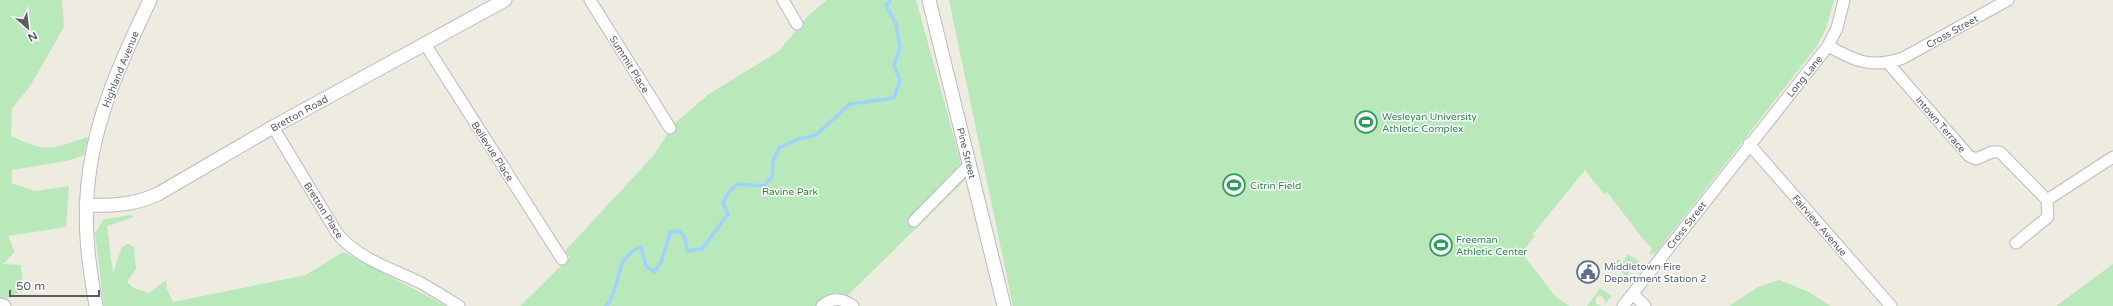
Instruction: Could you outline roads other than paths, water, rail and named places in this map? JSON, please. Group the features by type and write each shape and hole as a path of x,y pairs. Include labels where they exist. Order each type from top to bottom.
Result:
{"street":[{"name":"Highland Avenue","path":"96,306 86,236 86,205 93,146 102,112 124,56 150,0"},
{"name":"Bretton Road","path":"86,205 125,205 142,201 158,194 273,127 505,0"},
{"name":"Summit Place","path":"590,0 670,128"},
{"path":"783,0 798,24"},
{"name":"Pine Street","path":"929,0 1004,306"},
{"name":"Long Lane","path":"1749,144 1828,46 1837,28 1844,0"},
{"name":"Cross Street","path":"1828,46 1861,62 1875,64 1888,63 1902,58 2008,0"},
{"name":"Bellevue Place","path":"425,44 562,258"},
{"name":"Intown Terrace","path":"1888,63 1969,156 1976,159 1992,152 2000,152 2047,200"},
{"name":"Bretton Place","path":"273,127 337,233 346,245 357,252 420,283 459,306"},
{"name":"Cross Street","path":"1623,306 1749,144"},
{"name":"Fairview Avenue","path":"1749,144 1891,306"},
{"path":"2016,243 2048,217 2047,200 2113,156"},
{"path":"914,221 970,164"},
{"path":"1633,294 1645,306"},
{"path":"822,306 828,301 837,299 845,301 853,306"},
{"path":"0,305 4,306"}],"waterway":[{"path":"606,306 615,289 621,265 625,258 632,252 641,247 646,266 655,272 662,260 670,232 679,231 685,237 687,251 702,249 728,214 723,203 728,193 737,184 764,186 772,177 773,161 779,148 798,139 816,135 850,104 894,98 900,80 894,66 900,47 896,24 886,5 891,0"}],"place":[{"name":"Wesleyan University Athletic Complex","path":"1366,122"},
{"name":"Citrin Field","path":"1234,185"},
{"name":"Freeman Athletic Center","path":"1441,245"},
{"name":"Middletown Fire Department Station 2","path":"1588,272"}],"park label":[{"name":"Ravine Park","path":"790,191"}]}
